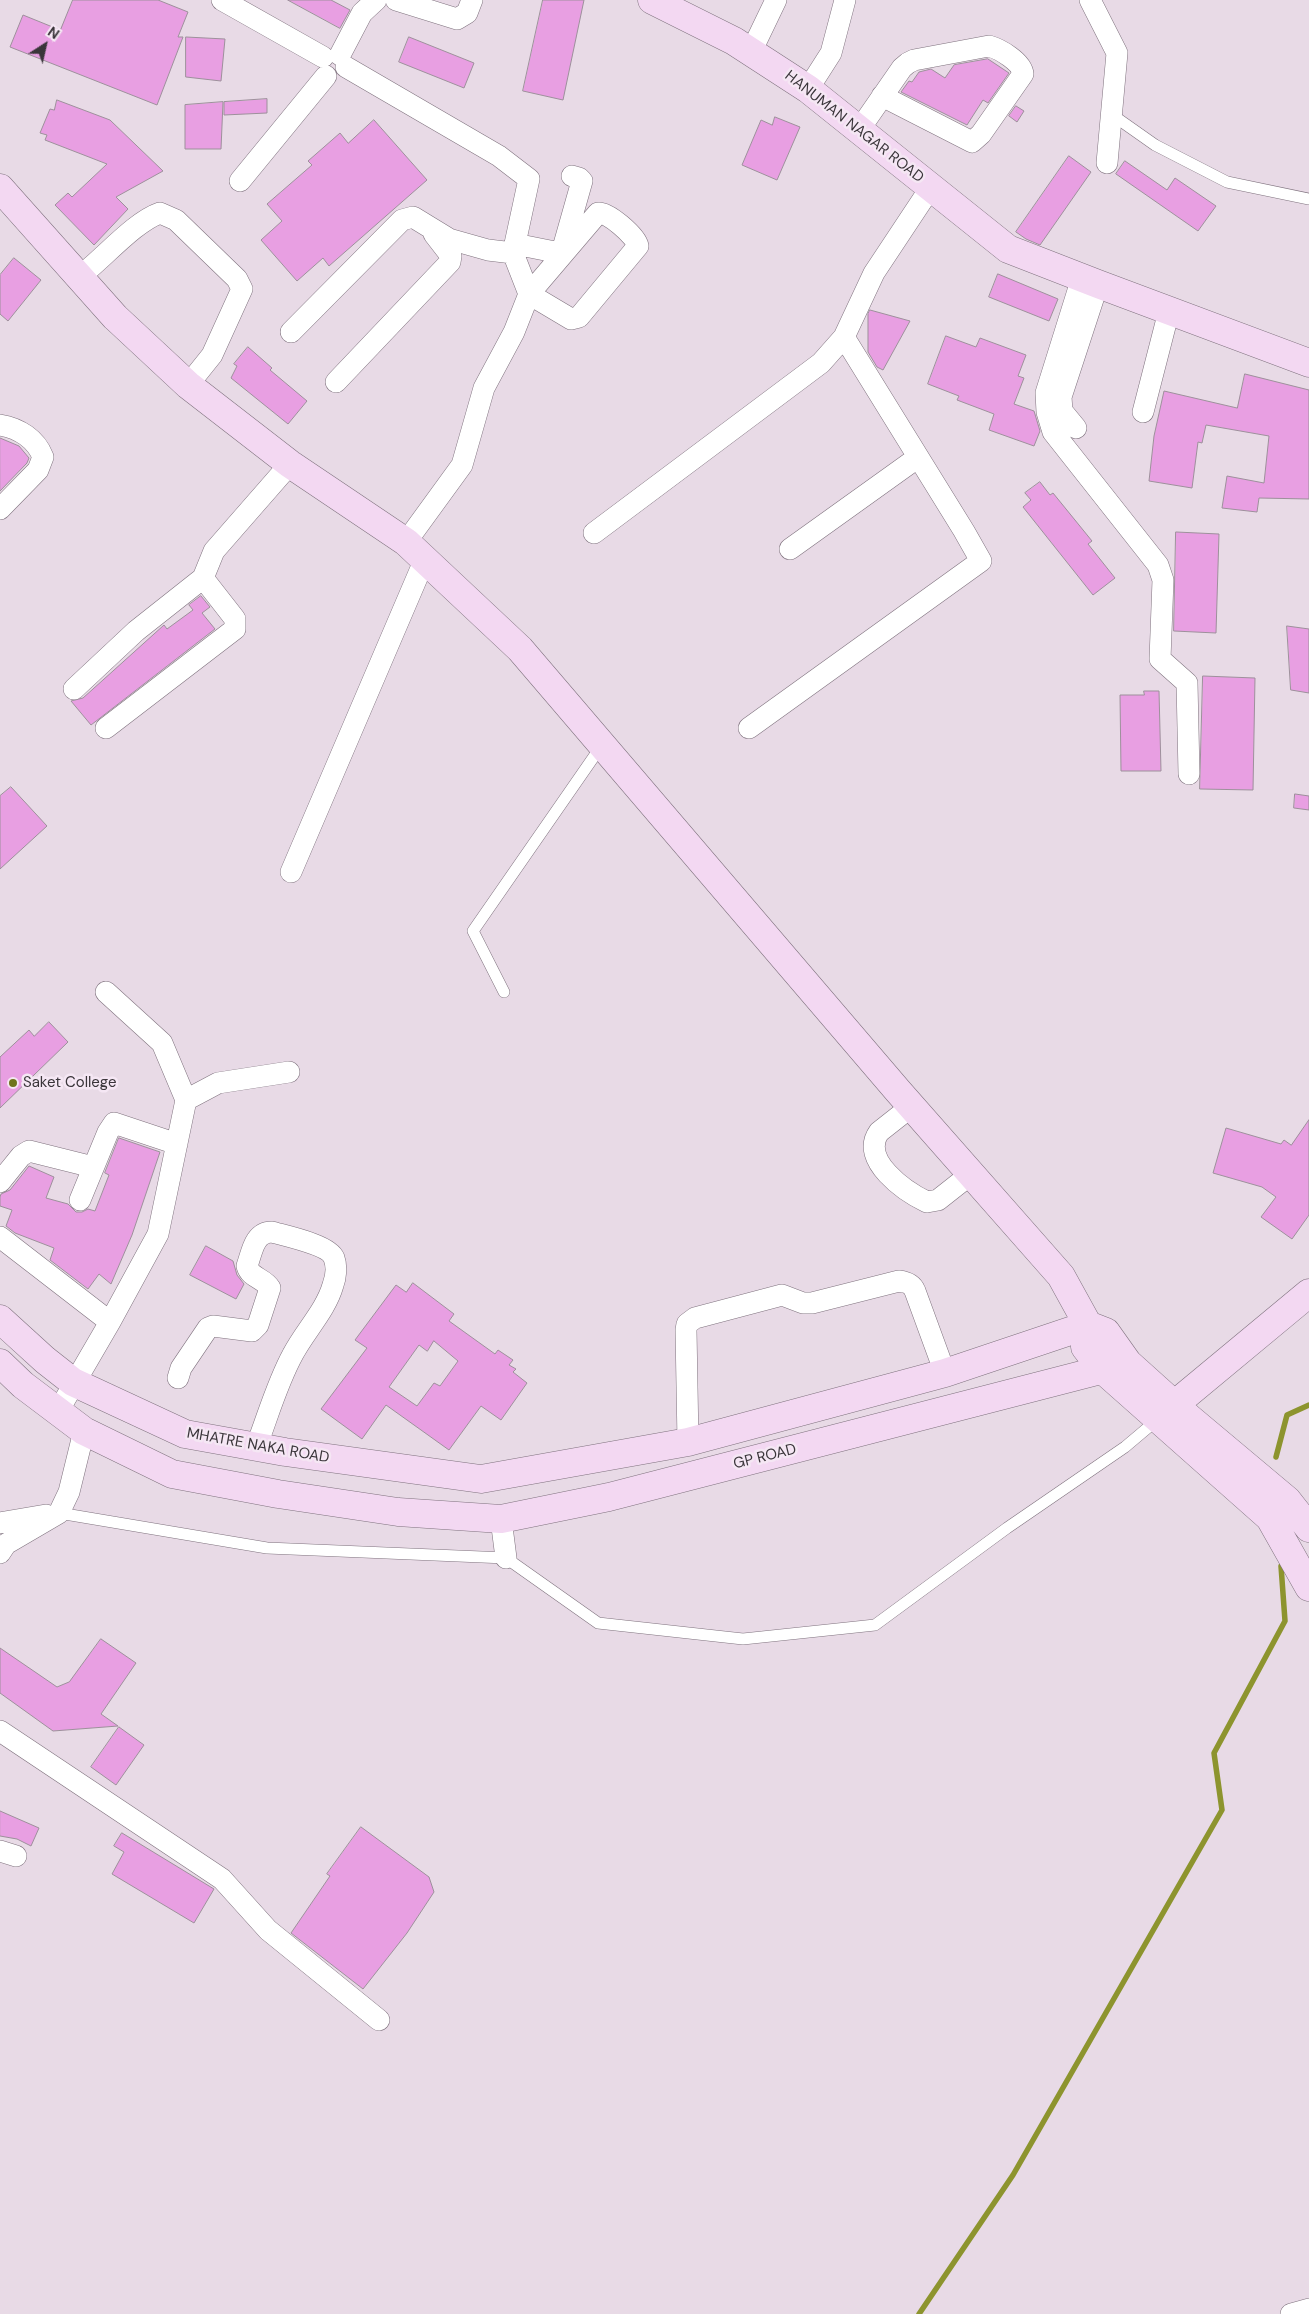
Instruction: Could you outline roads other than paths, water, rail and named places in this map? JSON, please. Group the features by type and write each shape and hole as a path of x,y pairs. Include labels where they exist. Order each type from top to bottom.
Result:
{"street":[{"path":"222,0 499,156 529,179 514,249 529,294 575,319 609,279 616,274 638,246 638,242 605,213 598,213 529,294 514,332 484,388 462,466 416,551 291,872"},
{"path":"240,181 334,64 362,13 376,0"},
{"path":"396,0 457,19 467,13 472,0"},
{"name":"HANUMAN NAGAR ROAD","path":"652,0 751,52 808,89 1008,249 1168,311 1309,362"},
{"path":"751,52 776,0"},
{"path":"808,89 831,53 845,0"},
{"path":"1090,0 1117,53 1107,163"},
{"path":"859,130 882,96 902,68 914,60 984,45 993,47 1018,63 1024,74 981,134 972,142 882,96"},
{"path":"291,332 402,220 413,217 450,239 488,250 514,249 554,252 564,248 582,181 572,176"},
{"path":"594,532 821,363 844,338 874,273 931,187"},
{"path":"0,188 115,317 188,385 290,464 416,551 520,649 603,744 662,817 1061,1276 1088,1325 1085,1347 1103,1370 1166,1412 1287,1500 1309,1528"},
{"path":"79,278 146,218 160,213 176,220 237,279 242,289 236,304 212,355 188,385"},
{"path":"336,382 450,262 452,256 427,226"},
{"path":"1076,428 1062,411 1061,397 1090,281"},
{"path":"1090,281 1046,393 1047,412 1053,432 1158,564 1163,580 1160,659 1187,683 1189,774"},
{"path":"1143,412 1168,311"},
{"path":"749,728 980,561 964,531 844,338"},
{"path":"0,425 15,428 25,434 40,449 43,457 38,470 0,509"},
{"path":"790,549 917,458"},
{"path":"74,689 136,631 203,578 214,551 290,464"},
{"path":"106,728 235,629 234,619 203,578"},
{"path":"57,1412 110,1322 158,1234 186,1100 162,1043 106,992"},
{"path":"186,1100 218,1083 289,1072"},
{"path":"912,1106 875,1137 876,1156 880,1165 907,1192 927,1202 938,1200 971,1174"},
{"path":"80,1200 108,1132 114,1123 177,1144"},
{"path":"0,1182 21,1156 29,1151 93,1167"},
{"path":"178,1378 181,1368 208,1328 213,1326 252,1331 258,1325 270,1288 267,1283 249,1273 247,1266 259,1235 265,1232 272,1232 320,1247 332,1254 335,1259 336,1272 333,1286 322,1308 310,1324 289,1361 256,1447"},
{"path":"0,1237 110,1322"},
{"path":"688,1442 685,1377 686,1330 687,1324 695,1318 782,1295 803,1303 812,1303 899,1281 905,1282 913,1286 945,1373"},
{"path":"1166,1412 1309,1293"},
{"name":"MHATRE NAKA ROAD","path":"0,1319 45,1360 73,1382 185,1434 399,1470"},
{"path":"0,1364 23,1385 84,1431 172,1474 278,1494 398,1512 399,1470 482,1479 688,1442 945,1373 1088,1325 1106,1332 1166,1412 1270,1518 1309,1587"},
{"name":"GP ROAD","path":"398,1512 501,1519 609,1497 1128,1363"},
{"path":"0,1553 6,1544 59,1513 69,1492 84,1431"},
{"path":"278,1494 285,1452"},
{"path":"0,1523 59,1513"},
{"path":"501,1519 506,1558"},
{"path":"0,1731 222,1879 268,1930 379,2020"},
{"path":"1291,2314 1309,2309"}],"lane":[{"path":"1112,114 1154,145 1227,182 1309,199"},
{"path":"504,992 473,931 603,744"},
{"path":"59,1513 267,1548 506,1558 598,1622 743,1639 875,1625 1007,1528 1125,1447 1166,1412"}],"waterway":[{"path":"1276,1457 1287,1415 1309,1405"},
{"path":"919,2314 1013,2175 1222,1810 1214,1753 1285,1621 1281,1566"}],"place":[{"name":"Saket College","path":"13,1083"}]}
